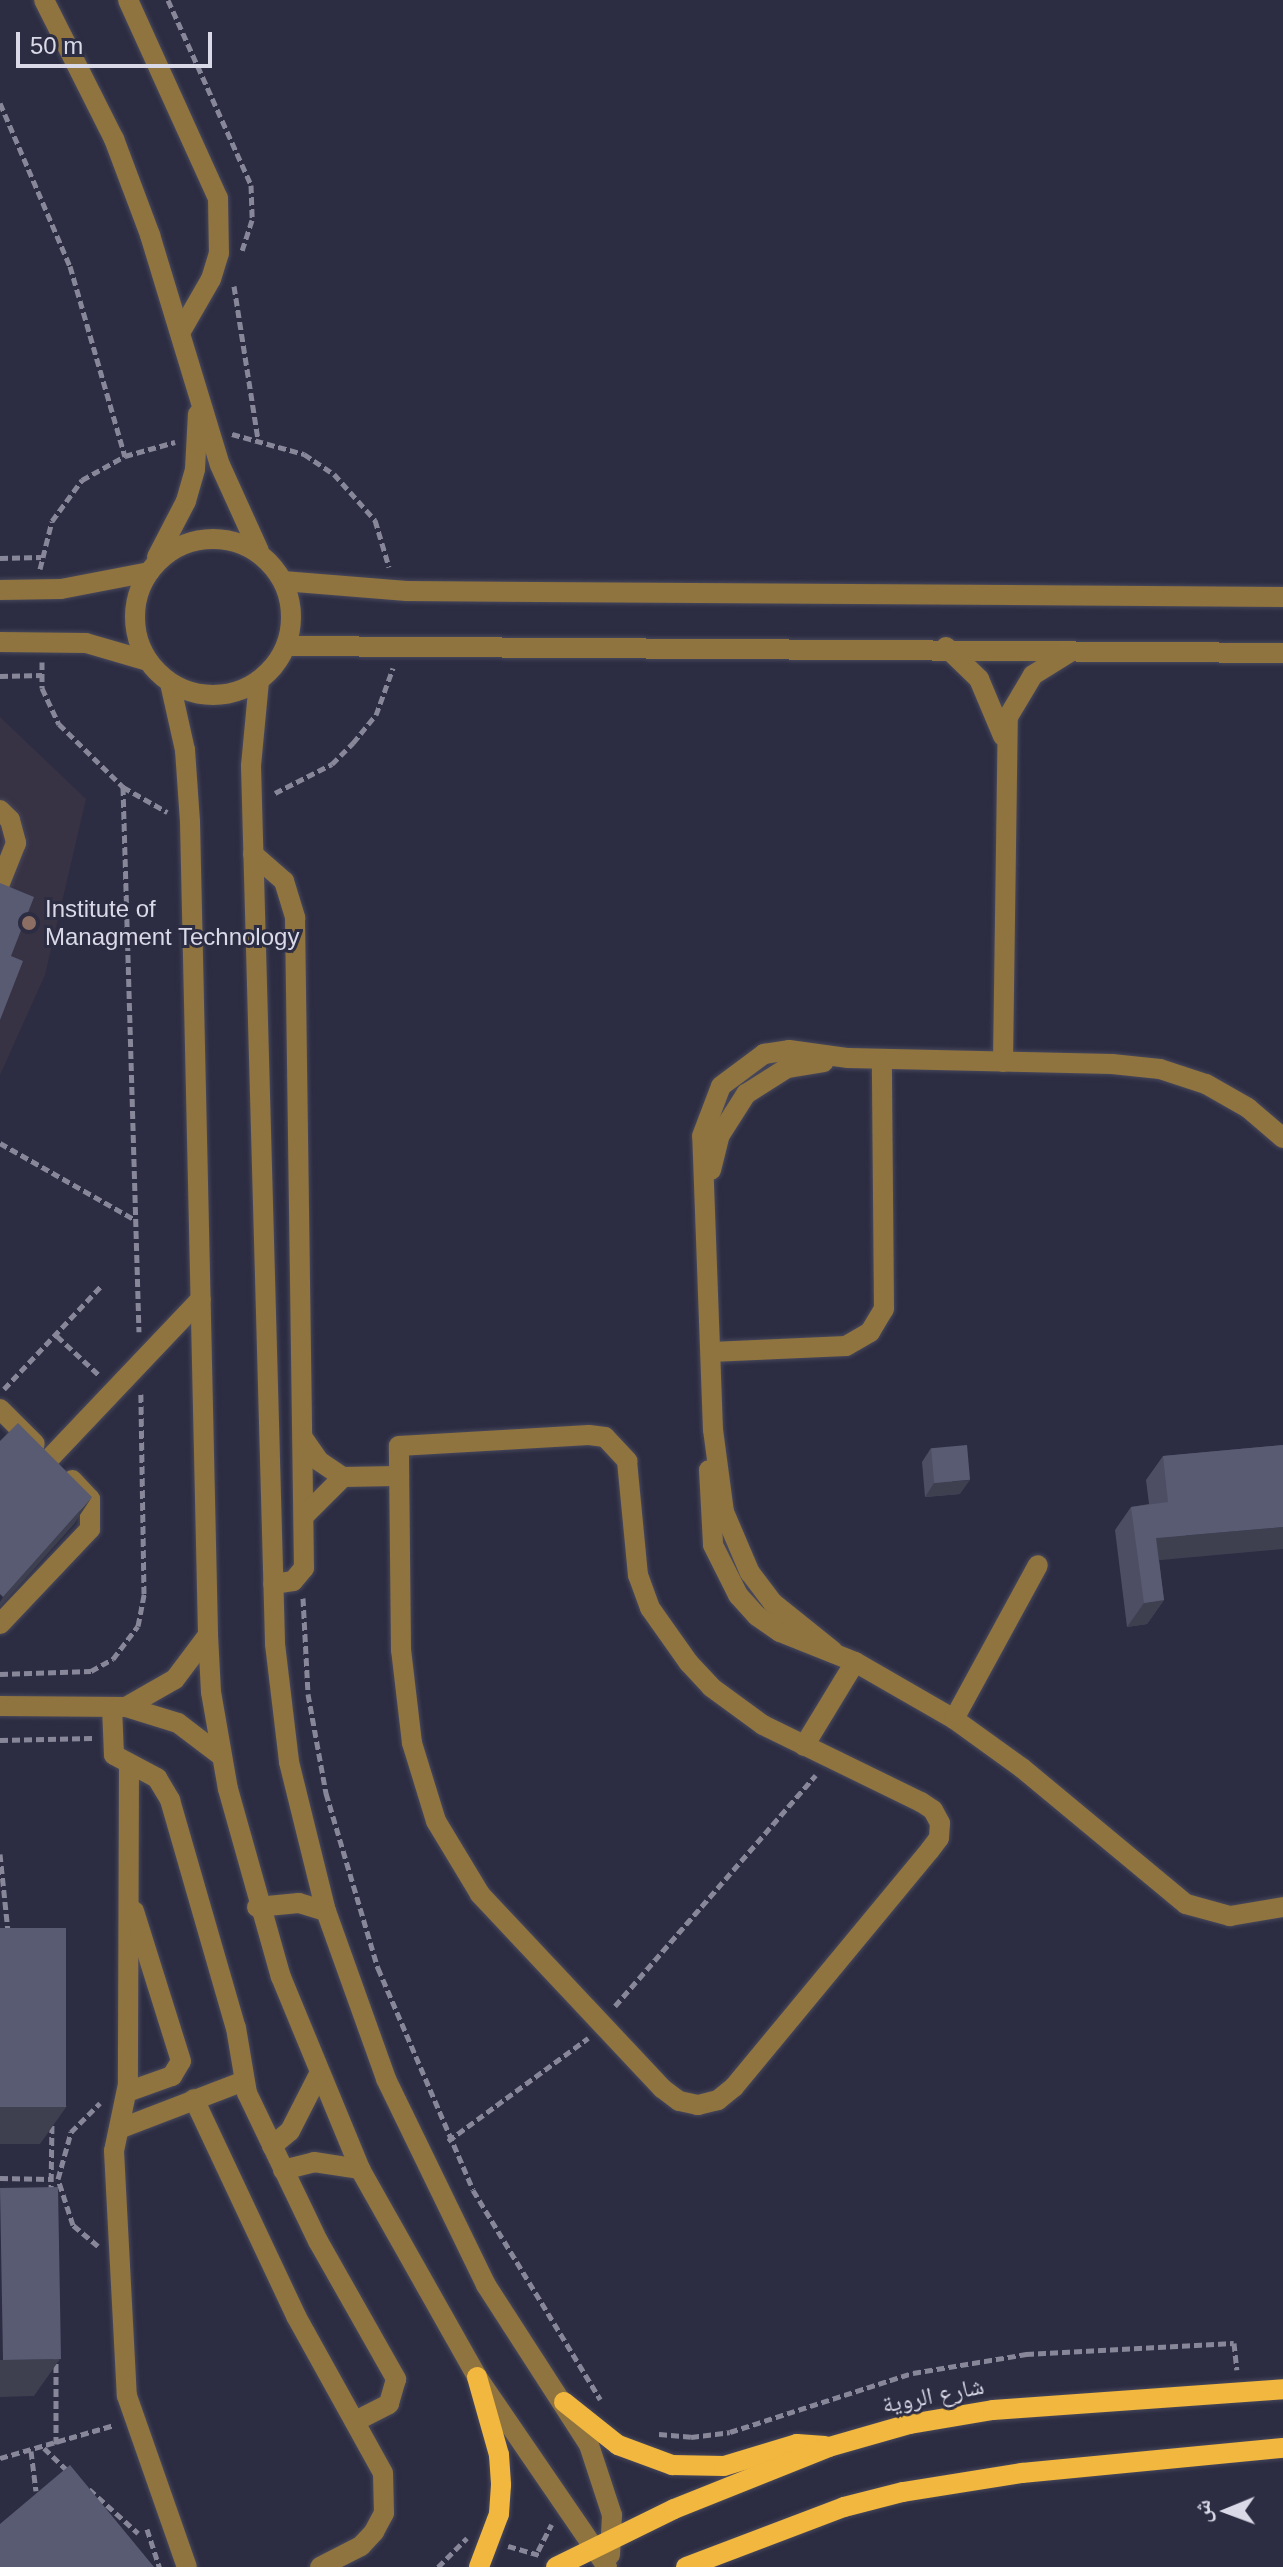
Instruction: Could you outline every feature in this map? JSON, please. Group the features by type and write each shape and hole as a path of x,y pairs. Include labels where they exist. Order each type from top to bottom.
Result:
{"main road":[{"path":"477,2377 499,2455 501,2485 495,2529 479,2567"},
{"name":"شارع الروية","path":"556,2567 613,2538 829,2447 910,2424 979,2412 1283,2389"},
{"path":"564,2402 618,2445 646,2459 697,2468 724,2466 797,2444 829,2447"},
{"path":"686,2567 844,2507 917,2489 1022,2473 1283,2448"}],"street":[{"path":"0,642 42,641 107,646 148,661 170,683 215,696 259,681 286,646 290,603 283,581 259,551 204,435 198,398 180,333 114,139 44,0"},
{"path":"127,1 218,198 219,253 211,279 180,333"},
{"path":"148,661 135,617 152,566 186,501 204,435"},
{"path":"0,590 40,590 152,566 205,539 259,551"},
{"path":"283,581 407,591 1283,597"},
{"path":"286,646 946,647 1283,653"},
{"path":"946,647 979,679 1004,741"},
{"path":"1003,1062 1004,741 1018,694 1052,660 1074,650"},
{"path":"259,681 252,804 273,1584 279,1703 289,1762 326,1911 386,2079 452,2223 564,2402 603,2478 613,2538 607,2567"},
{"path":"170,683 185,750 190,822 208,1635 220,1755 257,1907 318,2076 360,2169 477,2377 607,2567"},
{"path":"0,810 10,820 16,843 0,883"},
{"path":"253,854 284,881 294,905 304,1516 300,1576 273,1584"},
{"path":"1283,1138 1248,1108 1206,1084 1160,1069 848,1058 789,1050 764,1054 740,1067 708,1110 702,1136 707,1185 713,1430 708,1517 723,1571 757,1616 780,1632 855,1662 954,1719 1022,1768 1186,1904 1230,1916 1283,1907"},
{"path":"711,1352 846,1346 870,1332 884,1309 882,1059"},
{"path":"50,1458 201,1299"},
{"path":"0,1409 90,1499 90,1529 0,1624"},
{"path":"605,1437 627,1461 638,1575 668,1637 735,1707 804,1746 933,1810 939,1838 734,2087 718,2100 698,2105 679,2101 480,1894 436,1821 422,1783 406,1702 396,1476 396,1451 404,1442 605,1437"},
{"path":"303,1438 319,1461 343,1477 396,1476"},
{"path":"304,1516 343,1477"},
{"path":"954,1719 1038,1565"},
{"path":"119,1707 175,1679 208,1635"},
{"path":"804,1746 855,1662"},
{"path":"0,1706 119,1707 178,1723 220,1755"},
{"path":"119,1707 111,1746 129,1766 157,1778 170,1800 236,2028 244,2081 283,2170 396,2379 389,2404 355,2421"},
{"path":"129,1766 127,2088 114,2151 118,2252 133,2419 187,2567"},
{"path":"127,2088 177,2073 181,2061 128,1893"},
{"path":"257,1907 299,1903 326,1911"},
{"path":"272,2146 290,2131 318,2076"},
{"path":"119,2129 244,2081"},
{"path":"194,2099 296,2316 383,2473 384,2513 361,2546 320,2567"},
{"path":"283,2170 314,2162 360,2169"}],"path":[{"path":"0,103 70,266 125,456"},
{"path":"40,590 41,557 52,521 82,480 125,456 204,435 239,434 304,454 334,474 375,520 390,573 406,573 407,591"},
{"path":"0,558 41,557"},
{"path":"42,641 42,675 59,724 123,787 190,822"},
{"path":"252,804 275,804 275,788 295,784 332,764 353,743 376,715 392,672 395,644"},
{"path":"0,676 42,675"},
{"path":"0,1674 91,1671 113,1659 138,1626 144,1594 123,787"},
{"path":"0,1143 135,1220"},
{"path":"0,1392 57,1336 102,1285"},
{"path":"57,1336 115,1390"},
{"path":"300,1576 308,1694 326,1793 383,1981 473,2190 537,2301 610,2409"},
{"path":"0,1854 8,1940"},
{"path":"0,1938 19,1941"},
{"path":"118,2252 89,2243 73,2225 55,2179 71,2132 86,2113 127,2088"},
{"path":"51,2208 55,2179 52,2106"},
{"path":"0,2178 55,2179"},
{"path":"645,2430 709,2436 913,2373 1077,2350 1234,2343 1239,2392"},
{"path":"56,2348 56,2444"},
{"path":"0,2458 44,2448 133,2419"},
{"path":"646,2459 654,2433"},
{"path":"44,2448 74,2476"},
{"path":"31,2451 36,2491"},
{"path":"84,2485 138,2533"},
{"path":"91,2513 103,2502"},
{"path":"538,2552 553,2522 568,2511"}],"shaded area":[{"name":"Institute of Managment Technology","path":"0,717 86,799 45,975 0,1075"}],"building":[{"path":"0,883 34,897 11,956 23,961 0,1020"},
{"path":"18,1423 92,1497 3,1597 0,1594 0,1441"},
{"path":"967,1445 970,1480 934,1483 931,1448"},
{"path":"1283,1445 1283,1527 1156,1538 1164,1600 1144,1603 1131,1507 1168,1502 1163,1456"},
{"path":"0,1928 66,1928 66,2107 0,2107"},
{"path":"58,2187 61,2359 3,2360 0,2188"},
{"path":"70,2465 154,2567 0,2567 0,2524"}],"place":[{"name":"Institute of Managment Technology","path":"29,923"}]}
